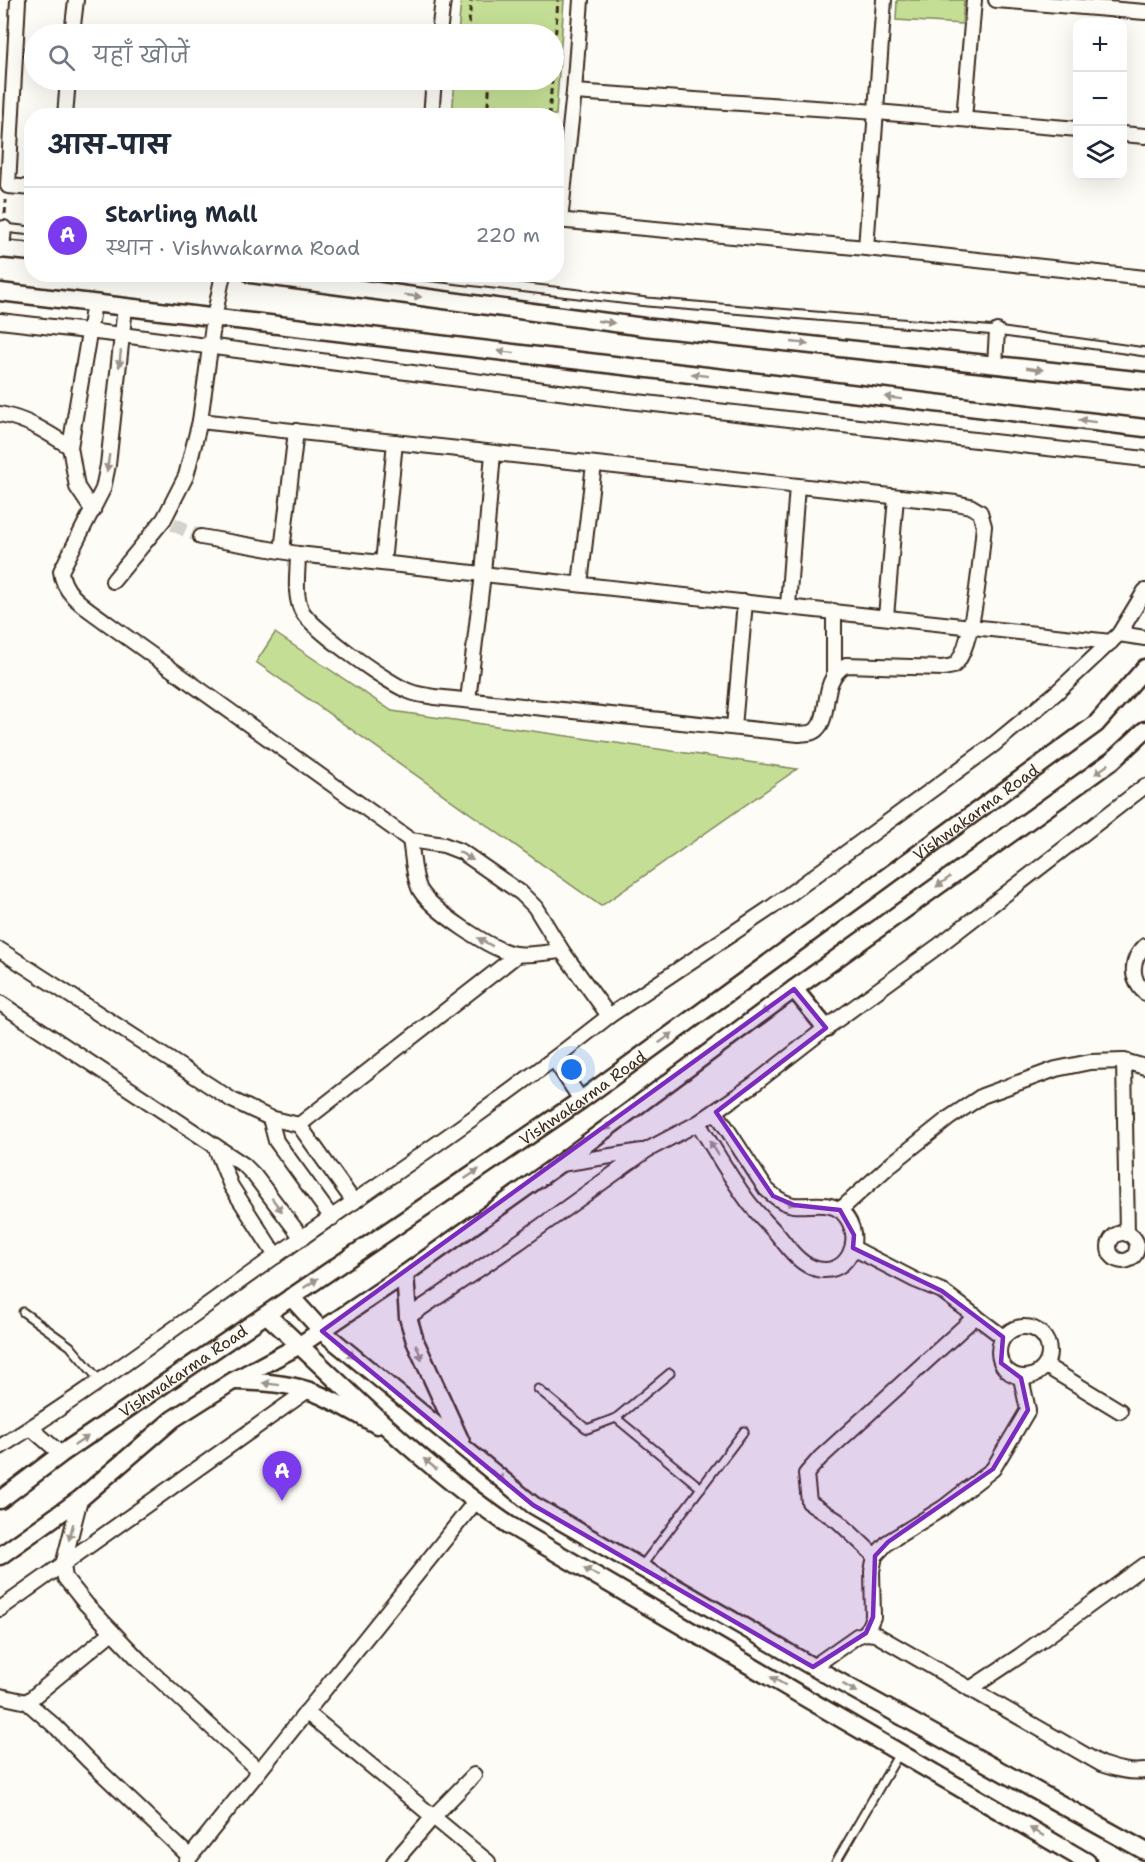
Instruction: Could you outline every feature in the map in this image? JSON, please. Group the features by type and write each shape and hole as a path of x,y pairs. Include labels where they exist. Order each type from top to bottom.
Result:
{"street":[{"path":"18,0 8,186 24,187"},
{"path":"73,24 75,0"},
{"path":"440,24 443,0"},
{"path":"564,173 574,92 581,0"},
{"path":"866,248 884,0"},
{"path":"964,119 974,0"},
{"path":"996,0 1145,12"},
{"path":"66,108 68,90"},
{"path":"432,108 433,90"},
{"path":"574,92 876,112 1073,129"},
{"path":"1127,134 1145,136"},
{"path":"564,222 866,248 1145,278"},
{"path":"2,228 1,249 24,251"},
{"path":"113,582 169,522 186,476 200,421 214,318 221,282"},
{"path":"310,282 644,327 1145,381"},
{"path":"0,292 1145,428"},
{"path":"93,511 77,487 70,447 94,303"},
{"path":"125,307 108,465 103,489 61,572 62,582 68,592 107,623 410,840 444,845 462,852 521,893 536,907 562,951 609,1016"},
{"path":"0,321 628,400 1145,459"},
{"path":"995,364 997,331"},
{"path":"0,414 18,417 40,427 70,447"},
{"path":"200,421 956,503 970,506 980,512 984,526 972,626 960,657 953,666 944,668 855,664 846,665 834,674"},
{"path":"282,551 296,431"},
{"path":"383,563 395,442"},
{"path":"468,700 483,574 493,453"},
{"path":"580,584 594,464"},
{"path":"788,606 797,486"},
{"path":"886,617 896,497"},
{"path":"201,537 298,554 483,574 972,626 1115,638 1145,638"},
{"path":"298,554 298,599 301,611 312,625 392,684 411,693 468,700 799,734 811,733 818,729 834,674 834,611"},
{"path":"0,1447 100,1381 332,1218 554,1059 609,1016 772,907 993,746 1057,692 1115,638 1145,591"},
{"path":"734,727 745,602"},
{"name":"Vishwakarma Road","path":"0,1500 61,1454 581,1100 1096,724 1145,668"},
{"name":"Vishwakarma Road","path":"0,1556 80,1499 173,1419 233,1381 300,1345 405,1274 559,1164 794,989 1113,760 1145,730"},
{"path":"408,1317 519,1242 647,1150 716,1112 825,1028 937,947 1145,786"},
{"path":"410,840 420,890 431,903 474,935 502,951 517,955 562,951"},
{"path":"1145,946 1133,963 1133,974 1138,986 1145,993"},
{"path":"0,950 232,1100 270,1118 299,1125 354,1202"},
{"path":"299,1125 517,955"},
{"path":"794,989 825,1028"},
{"path":"0,1003 244,1165 302,1238"},
{"path":"554,1059 581,1100"},
{"path":"840,1210 949,1118 982,1096 1056,1069 1090,1062 1124,1060 1145,1067"},
{"path":"1124,1060 1127,1234"},
{"path":"698,1123 750,1204 797,1258 809,1266 822,1270 836,1267 848,1258 853,1248 854,1235 849,1220 840,1210 824,1205 794,1205 782,1202 773,1196 766,1189 716,1112"},
{"path":"270,1118 279,1147 332,1218"},
{"path":"215,1146 231,1186 276,1256"},
{"path":"559,1164 647,1150"},
{"path":"853,1248 915,1280 942,1291 1003,1337"},
{"path":"405,1274 408,1317 423,1362 463,1447"},
{"path":"291,1297 322,1331 533,1505 813,1667 1145,1851"},
{"path":"267,1315 401,1439 475,1502 508,1525 1087,1862"},
{"path":"875,1556 838,1521 809,1502 806,1474 820,1458 976,1316"},
{"path":"1016,1328 1032,1328 1039,1332 1049,1345 1050,1353 1046,1366 1038,1374 1022,1378 1013,1375 1001,1363 999,1346 1003,1337 1016,1328"},
{"path":"1046,1366 1120,1411"},
{"path":"866,1633 873,1617 872,1571 875,1556 888,1542 944,1508 993,1469 1028,1410 1022,1378"},
{"path":"233,1381 271,1383 308,1390 329,1399 401,1439"},
{"path":"0,1609 64,1571 308,1390"},
{"path":"31,1428 61,1454"},
{"path":"80,1499 64,1571 74,1591 144,1665 259,1771"},
{"path":"0,1696 27,1702 57,1728 188,1859 475,1502"},
{"path":"970,1689 1145,1565"},
{"path":"27,1702 112,1632"},
{"path":"813,1667 857,1636 866,1633 876,1635 1101,1764 1119,1770 1145,1771"},
{"path":"306,1712 488,1862"},
{"path":"394,1862 474,1775"}],"lane":[{"path":"2,228 24,230"},
{"path":"476,282 647,302 997,331 1145,352"},
{"path":"22,1312 70,1346 100,1381"},
{"path":"538,1389 587,1430 616,1418 670,1373"},
{"path":"616,1418 701,1488"},
{"path":"640,1567 744,1431"},
{"path":"836,1862 900,1752"}],"path":[{"path":"469,24 471,0"},
{"path":"556,24 558,0"},
{"path":"488,108 490,90"},
{"path":"550,108 551,90"},
{"path":"2,228 8,186"}],"highlighted area":[{"path":"794,989 826,1028 716,1112 773,1196 794,1205 840,1210 854,1235 853,1248 942,1291 1003,1337 1001,1363 1021,1378 1028,1410 993,1469 888,1542 875,1556 873,1617 866,1633 813,1667 533,1505 322,1331"}],"green space":[{"path":"461,0 564,0 562,24 459,24"},
{"path":"897,0 964,0 962,24 896,20"},
{"path":"454,90 558,90 556,108 453,108"},
{"path":"275,633 392,711 797,769 601,906 256,662"}],"tunnel":[{"path":"173,524 201,537"}],"place":[{"name":"Starling Mall","path":"282,1501"}]}
